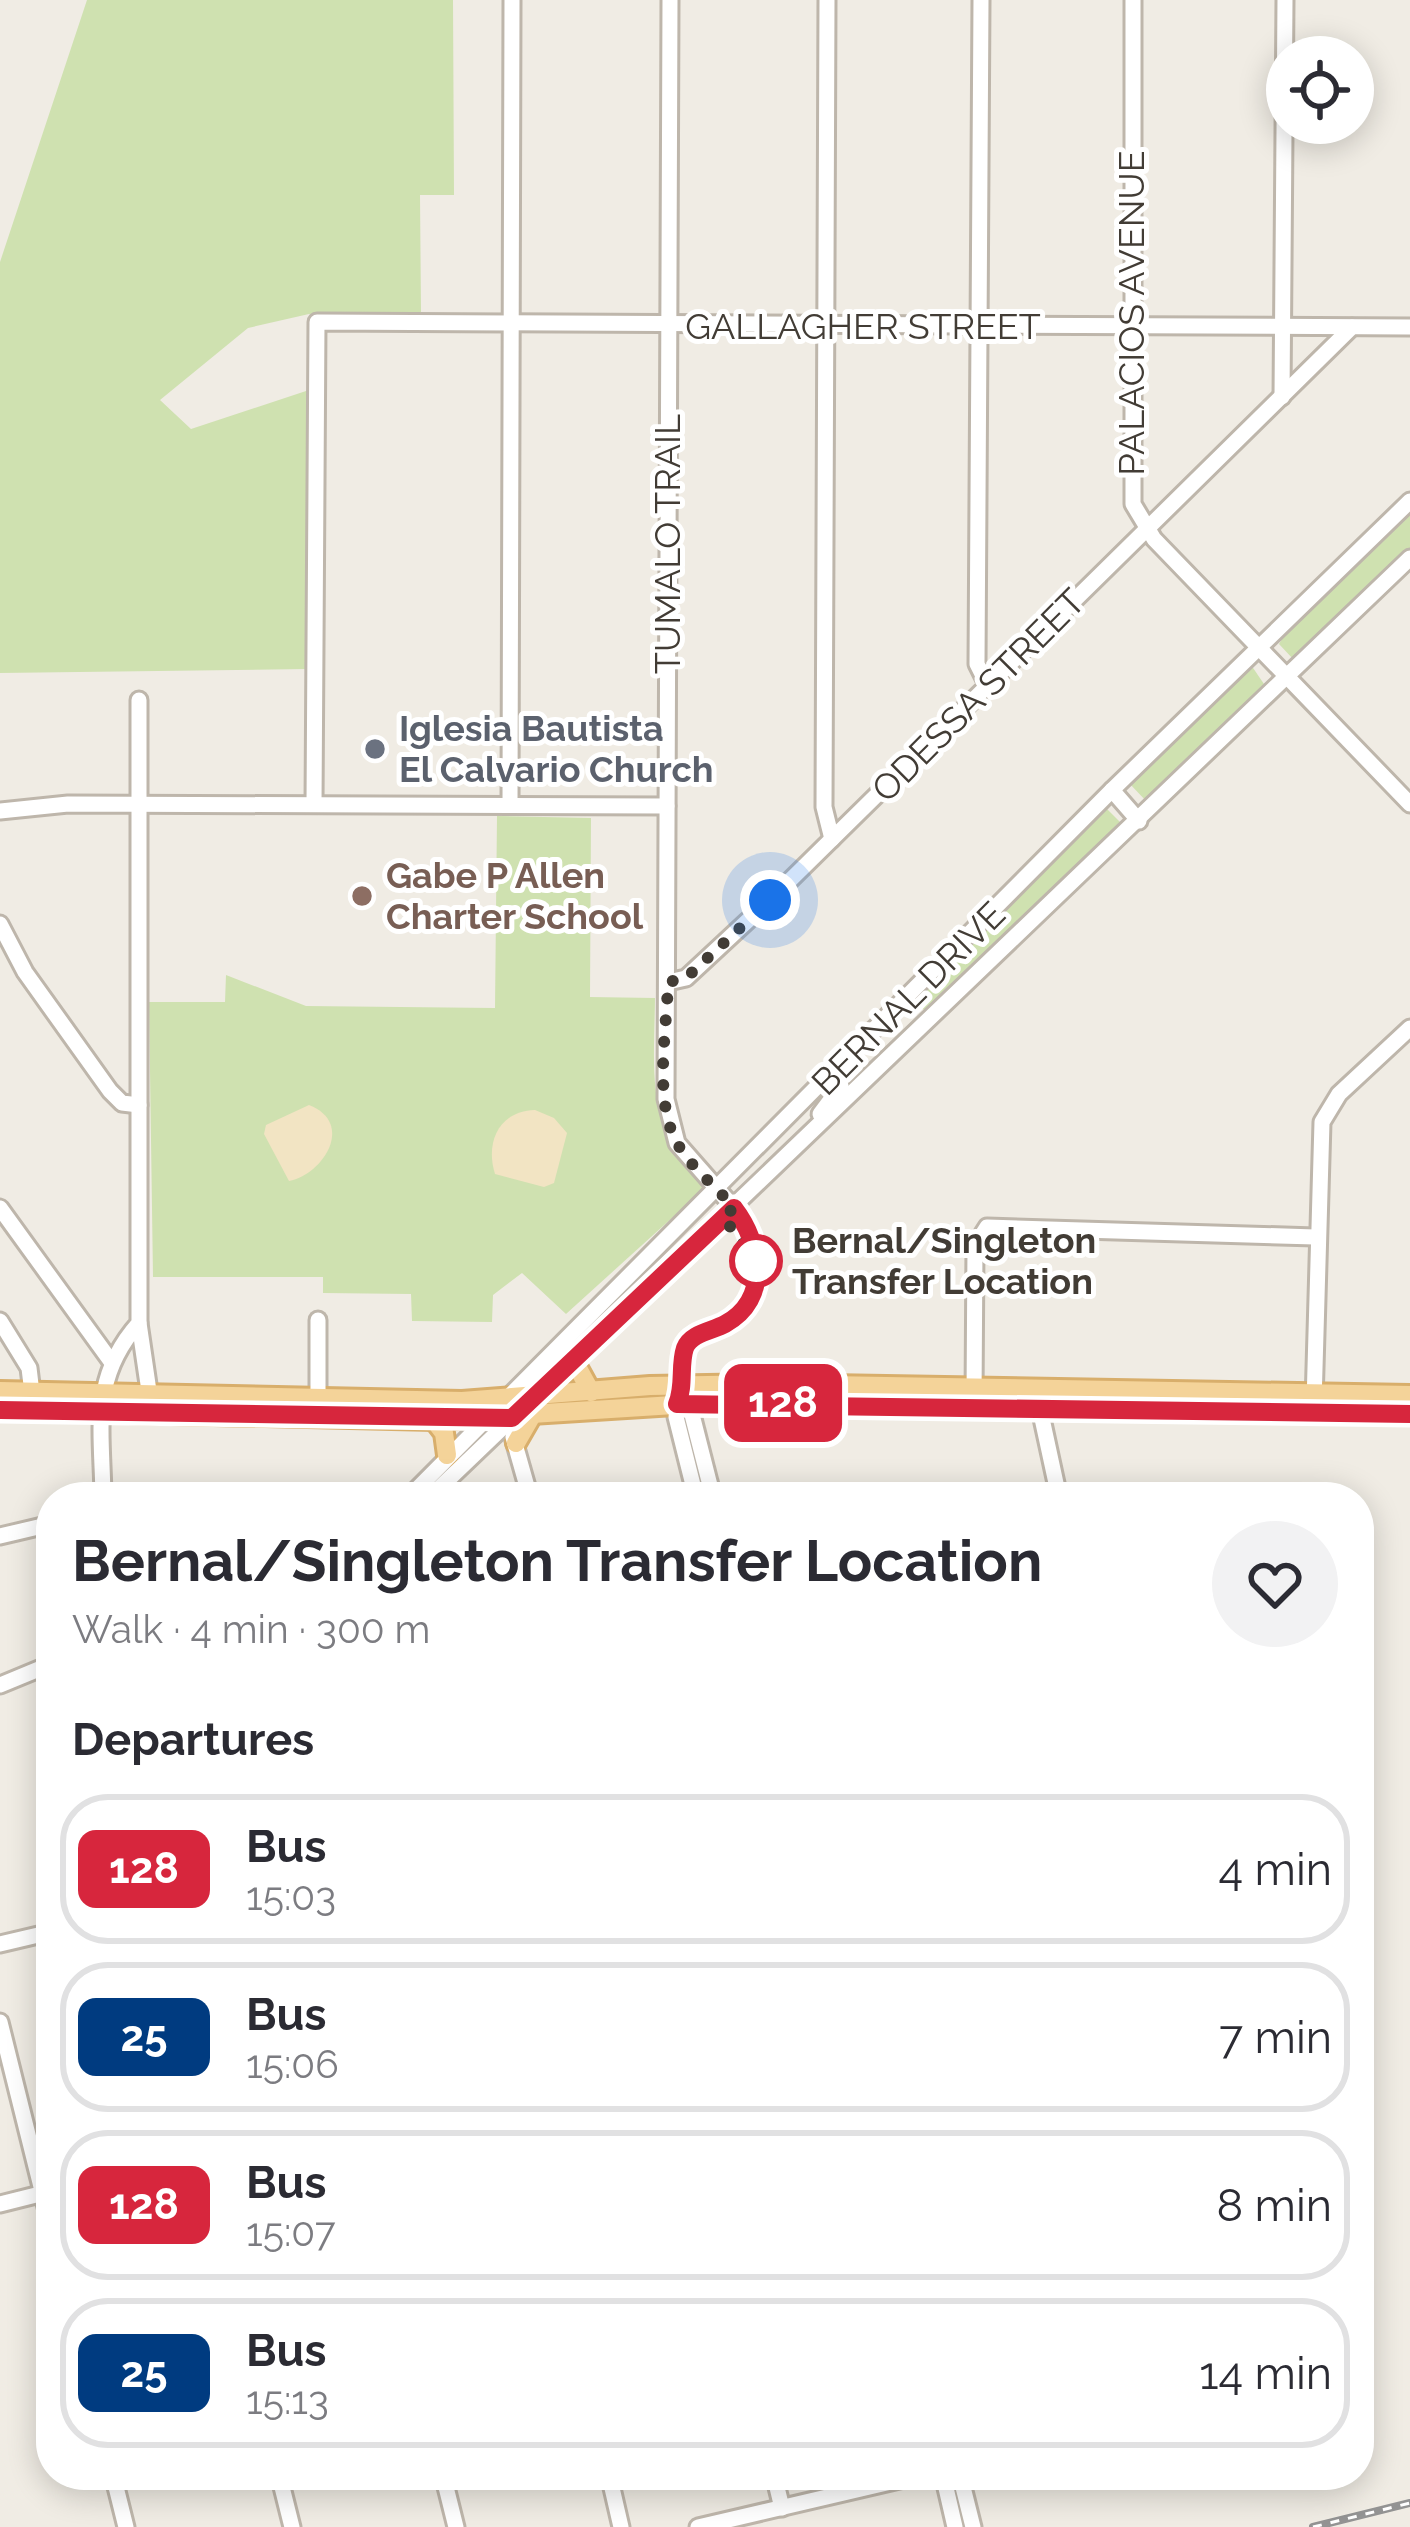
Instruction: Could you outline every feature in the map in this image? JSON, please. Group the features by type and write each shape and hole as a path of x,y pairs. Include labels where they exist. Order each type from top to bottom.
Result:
{"main road":[{"path":"574,1361 591,1392"},
{"path":"0,1391 33,1400 318,1405 500,1400 521,1414"},
{"path":"102,1400 149,1391 434,1420 481,1420 684,1398"},
{"path":"521,1414 591,1392 684,1398 974,1397 1404,1405"},
{"path":"0,1410 33,1400"},
{"path":"518,1451 521,1414"},
{"path":"434,1420 444,1433 447,1455"}],"street":[{"path":"510,805 512,0"},
{"name":"TUMALO TRAIL","path":"670,0 668,1115 677,1143 734,1208"},
{"path":"827,0 824,807 832,839"},
{"path":"981,0 977,664 988,686"},
{"name":"PALACIOS AVENUE","path":"1133,0 1130,492 1146,528 1410,804"},
{"path":"1282,397 1285,0"},
{"name":"GALLAGHER STREET","path":"314,804 317,322 1403,327"},
{"path":"1403,327 1410,341"},
{"name":"ODESSA STREET","path":"668,982 686,978 832,839 1352,328"},
{"name":"BERNAL DRIVE","path":"423,1482 1112,790 1410,501"},
{"name":"BERNAL DRIVE","path":"446,1482 1410,557"},
{"path":"140,700 140,1323 149,1391"},
{"path":"1112,790 1139,821"},
{"path":"0,811 139,805 667,806"},
{"path":"0,924 25,972 110,1091 122,1102 139,1105"},
{"path":"893,1009 917,1032"},
{"path":"1314,1403 1322,1122 1339,1094 1410,1028"},
{"path":"808,1138 838,1092 836,1072"},
{"path":"0,1208 110,1360"},
{"path":"974,1397 975,1246 980,1232 998,1225 1316,1237"},
{"path":"318,1320 318,1405"},
{"path":"0,1321 24,1355 33,1400"},
{"path":"103,1482 102,1400 110,1360 140,1323"},
{"path":"684,1398 694,1482"},
{"path":"684,1398 709,1482"},
{"path":"1038,1398 1056,1482"},
{"path":"483,1446 518,1451 526,1482"},
{"path":"0,1536 36,1528"},
{"path":"0,1684 36,1670"},
{"path":"0,1944 36,1935"},
{"path":"0,2022 36,2152"},
{"path":"0,2204 36,2195"},
{"path":"117,2490 126,2527"},
{"path":"283,2490 292,2527"},
{"path":"447,2490 456,2527"},
{"path":"612,2490 621,2527"},
{"path":"778,2490 782,2508"},
{"path":"698,2527 858,2490"},
{"path":"946,2490 955,2527"},
{"path":"964,2490 973,2527"}],"green space":[{"path":"87,0 453,0 454,195 420,195 421,312 309,314 248,328 160,400 191,429 309,390 307,669 0,673 0,262"},
{"path":"1410,508 1410,549 1294,660 1279,644 1282,639"},
{"path":"1251,665 1264,684 1148,803 1129,783"},
{"path":"1105,807 1121,823 1118,827 925,1011 916,1002"},
{"path":"497,816 591,818 590,997 655,998 657,1100 672,1143 705,1188 566,1314 522,1273 493,1295 492,1322 412,1321 411,1294 323,1293 323,1277 153,1277 149,1002 225,1002 226,975 306,1006 495,1008"}],"sand":[{"path":"309,1105 330,1123 329,1147 313,1169 289,1181 264,1134 266,1125"},
{"path":"535,1110 554,1118 567,1133 554,1183 544,1187 495,1174 492,1162 494,1140 504,1122"}],"railway":[{"path":"1313,2527 1410,2503"}],"bus line":[{"name":"128","path":"0,1410 512,1418 734,1208 757,1245 754,1289 749,1303 728,1322 693,1337 685,1349 685,1385 677,1404 1410,1414"}],"place":[{"name":"Iglesia Bautista El Calvario Church","path":"375,749"},
{"name":"Gabe P Allen Charter School","path":"362,896"},
{"name":"Bernal/Singleton Transfer Location","path":"756,1261"}],"route":[{"path":"756,1261 723,1217 734,1208 688,1158 672,1130 666,1100 668,982 686,978 770,900"}]}
